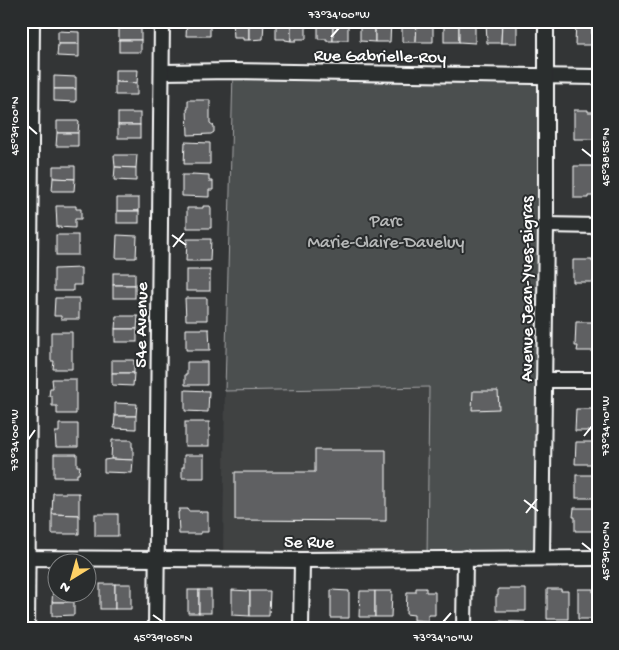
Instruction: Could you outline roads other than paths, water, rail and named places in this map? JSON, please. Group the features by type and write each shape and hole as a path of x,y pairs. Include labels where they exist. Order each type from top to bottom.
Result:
{"street":[{"path":"27,629 24,558 32,21"},
{"name":"54e Avenue","path":"156,629 162,21"},
{"name":"Avenue Jean-Yves-Bigras","path":"542,558 546,225 546,21"},
{"name":"Rue Gabrielle-Roy","path":"162,72 233,71 598,77"},
{"path":"546,225 598,226"},
{"path":"544,380 598,380"},
{"name":"5e Rue","path":"24,558 302,560 598,558"},
{"path":"464,629 465,558"},
{"path":"301,629 302,560"}],"park label":[{"name":"Parc Marie-Claire-Daveluy","path":"386,230"}]}
